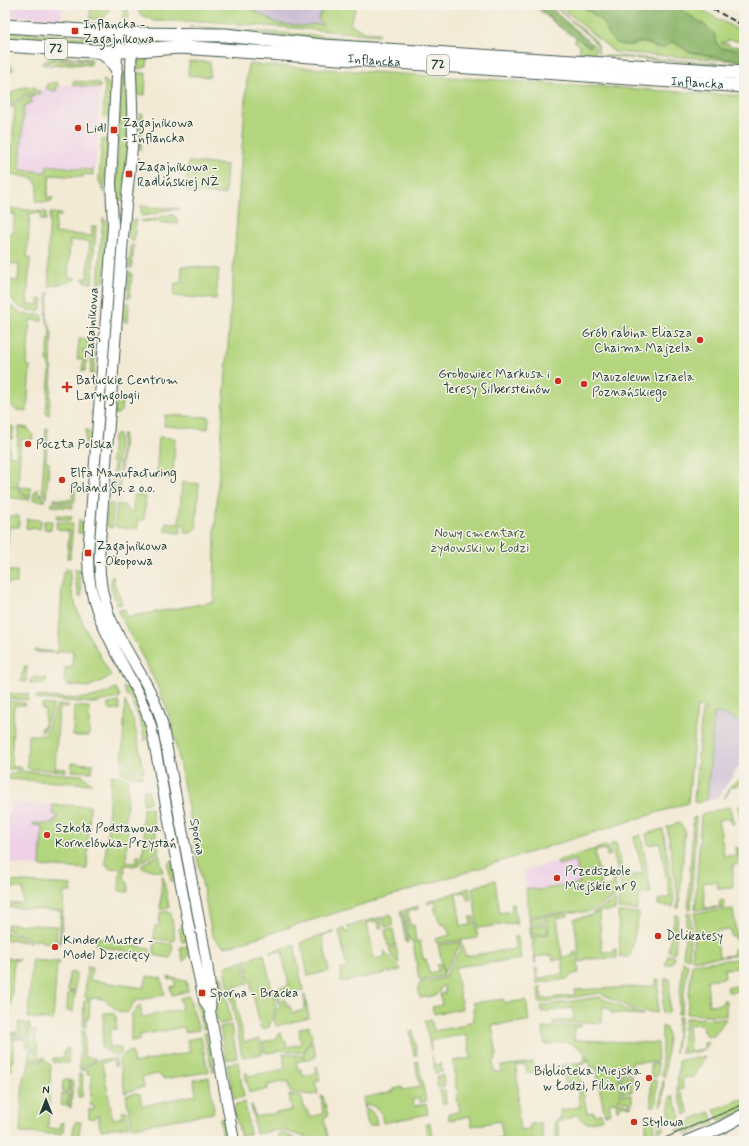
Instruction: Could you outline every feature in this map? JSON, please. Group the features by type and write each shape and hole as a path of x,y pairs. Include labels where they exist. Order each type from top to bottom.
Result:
{"main road":[{"name":"Inflancka","path":"5,26 118,34 225,35 323,46 744,73"},
{"name":"Inflancka","path":"5,45 98,52 131,51 163,47 186,47 744,86"},
{"path":"689,1141 720,1128 744,1115"},
{"path":"720,1128 744,1124"}],"street":[{"name":"Zagajnikowa","path":"118,34 111,183 113,225 88,564 90,585 95,607 103,627 129,677"},
{"name":"Zagajnikowa","path":"132,34 132,151 124,231 99,562 102,590 108,612 139,671"},
{"path":"98,52 108,60 117,71"},
{"name":"Sporna","path":"139,671 156,703 164,729 209,975 211,999 210,1011 234,1141"},
{"name":"Sporna","path":"129,677 152,726 192,943 204,1000 210,1011"}],"shaded area":[{"path":"5,5 62,5 61,19 5,16"},
{"path":"244,5 357,5 340,30 282,25"},
{"path":"58,85 100,87 95,168 93,169 93,175 19,171 24,99 45,88"},
{"path":"714,713 724,714 744,724 744,759 715,800 707,800"},
{"name":"Szkoła Podstawowa Kornelówka-Przystań","path":"11,803 90,806 87,869 10,864 10,858 5,858 5,830 7,830 8,811 11,811"},
{"name":"Przedszkole Miejskie nr 9","path":"584,853 593,905 529,914 524,871"}],"green space":[{"path":"91,5 110,5 108,13 104,18 90,19"},
{"path":"124,5 127,5 129,18 122,18"},
{"path":"136,5 244,5 279,24 303,26 314,24 323,25 318,19 325,5 357,5 350,24 364,32 379,33 379,35 202,21 154,21 140,14"},
{"path":"533,5 537,5 562,29"},
{"path":"537,5 549,5 591,43 591,47 562,29"},
{"path":"553,5 596,41 598,46 595,42"},
{"path":"559,5 581,5 601,20 611,38 630,46 643,43 649,44 656,48 673,42 689,52 737,61 614,52"},
{"path":"581,5 673,5 696,19 713,32 717,44 722,48 744,50 744,62 689,52 673,42 664,48 657,48 644,42 627,45 619,44 610,37 601,20"},
{"path":"673,5 699,5 705,8 704,11 744,33 744,45 739,41 727,40 726,42 722,42 722,44 744,47 744,50 722,48 717,44 715,35 684,11"},
{"path":"189,27 200,27 378,40 374,45"},
{"path":"5,31 93,38 93,45 5,39"},
{"path":"577,38 590,47 591,43 595,46 595,53 579,52 580,46 574,41"},
{"path":"384,41 490,52 387,46"},
{"path":"148,52 147,67 136,69 139,59"},
{"path":"57,56 92,59 92,61 62,58 56,59 47,65 42,64 46,60"},
{"path":"599,56 614,56 744,66"},
{"path":"61,60 92,63 90,65 70,64 49,66"},
{"path":"189,61 210,62 210,77 188,75"},
{"path":"10,64 13,67 13,70 5,74 5,65"},
{"name":"Nowy cmentarz żydowski w Łodzi","path":"248,64 744,96 744,724 724,714 714,713 707,800 696,803 694,801 702,710 706,710 706,708 697,707 688,803 226,947 216,941 211,930 170,718 158,687 137,647 136,642 134,642 118,611 124,609 127,617 214,602 215,528"},
{"path":"122,73 125,73 128,127 123,200 116,200"},
{"path":"136,73 146,74 145,95 138,95"},
{"path":"103,80 108,83 111,88 109,118 103,117 105,86"},
{"path":"73,81 98,83 100,88 73,85"},
{"path":"57,82 56,91 46,88 47,84"},
{"path":"34,86 35,90 10,104 11,93 20,88"},
{"path":"39,90 40,93 30,98 32,102 24,106 20,170 46,172 47,165 91,170 93,168 93,175 84,174 83,177 50,175 47,197 53,198 48,202 36,202 38,186 33,178 10,174 15,108 10,106"},
{"path":"140,114 143,114 141,150 138,148"},
{"path":"102,139 108,139 104,192 99,180"},
{"path":"188,162 227,165 225,195 186,192"},
{"path":"141,206 179,209 165,210 155,214 141,216"},
{"path":"10,208 46,212 46,220 41,220 41,213 30,213 27,257 30,258 27,304 39,305 39,299 43,299 42,307 39,311 22,309 5,292 5,280 18,281 19,264 5,263 5,233 13,233 15,214 8,213"},
{"path":"51,213 61,214 61,216 56,216 55,233 92,236 92,226 96,226 92,283 85,282 82,278 87,279 90,242 70,240 68,277 76,278 70,282 49,287 48,253"},
{"path":"166,215 173,215 177,218 178,224 140,221 156,219"},
{"path":"103,218 107,222 108,230 104,281 98,284"},
{"path":"119,219 106,413 102,413 118,220"},
{"path":"136,220 134,241 131,241 128,237 129,221"},
{"path":"131,245 134,245 132,268 129,268"},
{"path":"182,266 219,269 216,299 174,296 175,283 181,283"},
{"path":"129,273 132,273 130,298 127,298"},
{"path":"48,292 47,317 52,334 52,374 49,415 46,413 50,370 47,359 50,330 46,317"},
{"path":"126,303 129,303 128,322 125,322 123,314"},
{"path":"11,307 26,314 42,315 42,321 30,320 27,365 30,366 27,411 16,410 5,400"},
{"path":"79,339 88,339 87,349 83,349 83,353 87,353 85,371 82,371 83,359 77,359"},
{"path":"92,353 95,353 94,374 90,374"},
{"path":"119,401 122,401 121,411 118,414 114,414 115,407"},
{"path":"165,415 209,417 208,429 164,426"},
{"path":"5,426 14,427 12,439 10,439 9,456 16,456 19,427 28,428 33,436 32,440 21,439 18,486 5,485"},
{"path":"46,428 48,428 46,461 49,462 46,498 42,489"},
{"path":"86,429 92,435 91,446 85,449"},
{"path":"102,432 104,433 100,493 96,493"},
{"path":"118,433 119,438 116,473 113,472 114,465 111,461 113,437"},
{"path":"122,434 124,434 119,499 117,499"},
{"path":"159,437 175,438 173,479 156,478"},
{"path":"113,477 116,477 115,494 108,494 109,488 112,484"},
{"path":"182,482 199,484 196,525 198,527 190,533 185,533 185,525 181,524 180,533 165,531 166,522 179,524"},
{"path":"73,483 76,483 74,503 54,501 54,499 72,500"},
{"path":"5,487 15,487 30,500 5,497"},
{"path":"17,487 31,488 30,498"},
{"path":"38,488 38,496 40,496 41,492 45,501 33,500 34,493"},
{"path":"133,495 146,496 144,520 138,520 138,529 115,526 117,504 124,505 129,512 133,512"},
{"path":"52,503 73,505 73,508 51,506"},
{"path":"108,504 114,504 112,528 108,527 106,523"},
{"path":"57,515 72,516 71,520 57,519"},
{"path":"9,516 19,516 19,527 9,527 6,569 5,519"},
{"path":"27,519 41,520 40,529 26,528"},
{"path":"79,519 84,526 85,533 78,533"},
{"path":"44,521 52,521 51,530 44,529"},
{"path":"57,522 71,523 73,525 70,558 67,558 69,531 56,528"},
{"path":"66,568 70,569 70,583 73,597 83,624 111,676 88,687 67,685 64,680 65,668 72,667 73,651 60,651 58,653 35,652 35,650 58,652 63,572 66,572"},
{"path":"75,569 79,569 82,596 79,597 75,579"},
{"path":"7,571 17,571 17,583 6,583"},
{"path":"112,576 122,604 117,605 111,586"},
{"path":"24,666 27,666 26,682 21,682 22,673 24,673"},
{"path":"34,677 47,678 44,684 30,683 30,680"},
{"path":"139,681 156,714 198,939 195,940 157,731 150,707 137,683"},
{"path":"123,687 131,690 144,716 149,735 145,741 141,724 130,696 127,696"},
{"path":"116,688 120,696 119,698 93,703 36,699 37,696 87,698 106,693"},
{"path":"5,693 28,694 28,700 5,698"},
{"path":"8,701 25,703 25,705 14,705 11,766 22,767 22,769 5,769"},
{"path":"125,701 134,722 144,773 122,761"},
{"path":"119,702 119,710 108,709 108,704"},
{"path":"42,704 54,705 44,731 41,731 41,727 44,727 45,709 42,709"},
{"path":"57,705 69,705 69,707 59,707 55,768 66,769 66,771 29,769 27,767 28,735 45,735"},
{"path":"74,706 89,707 89,736 73,736"},
{"path":"72,763 93,764 92,772 71,771"},
{"path":"122,764 142,775 142,777 129,776 121,773"},
{"path":"18,771 82,775 92,784 5,779 5,777"},
{"path":"111,775 128,779 125,829 128,829 126,862 136,863 137,856 140,856 140,864 134,866 125,865 125,867 110,869 108,864 105,864"},
{"path":"744,778 744,783 731,787 724,798 732,784"},
{"path":"144,790 148,790 150,802 143,804"},
{"path":"744,804 744,834 738,807"},
{"path":"53,805 90,806 87,869 40,866 42,826 33,825 33,823 53,824 53,820 57,820 57,815 53,814"},
{"path":"143,807 151,808 156,835 155,837 144,837 144,828 142,826"},
{"path":"727,807 730,808 734,824 731,824 730,818 718,820 724,856 736,855 735,848 738,848 738,864 733,865 733,888 718,889 717,881 703,883 705,908 720,907 719,901 722,900 724,901 725,907 695,910 701,815"},
{"path":"696,817 691,910 688,910 693,818"},
{"path":"679,823 685,830 679,908 677,908 678,898 667,827"},
{"path":"663,829 674,897 673,907 658,905 658,900 670,897 660,843 648,845 646,834"},
{"path":"641,835 651,893 640,894 637,910 618,909 621,884 611,844 616,842 622,869 619,870 621,878 643,873 634,837"},
{"path":"144,840 157,841 159,851 142,862"},
{"name":"Przedszkole Miejskie nr 9","path":"608,845 611,855 607,856 606,849 595,851 597,865 602,888 613,886 612,879 615,879 617,896 588,912 529,916 526,888 539,890 580,883 576,860 558,865 557,861"},
{"path":"159,854 163,872 142,868 142,865"},
{"path":"172,860 175,878 171,882 168,864"},
{"path":"125,869 124,878 128,883 128,892 119,891 120,870"},
{"path":"162,876 169,907 168,909 160,909"},
{"path":"495,880 500,913 512,911 511,904 514,903 517,927 515,923 478,928 472,888"},
{"path":"7,881 72,885 71,892 64,892 61,943 59,943 61,911 5,907 5,903 23,904 23,888 10,888 10,884 7,884"},
{"path":"469,888 471,900 467,900 466,892 456,894 461,926 471,925 470,917 474,917 478,938 437,943 435,939 450,935 445,924 441,925 434,908 437,907 435,901 428,904 427,902"},
{"path":"616,900 615,910 592,913 593,912"},
{"path":"418,906 419,909 408,911 410,926 414,925 416,942 420,941 423,959 426,959 429,973 438,971 437,965 441,964 444,976 419,979 413,942 409,939 404,910"},
{"path":"733,909 737,939 740,940 736,943 735,937 731,937 731,930 716,931 719,957 733,955 733,949 739,948 740,955 692,960 695,913"},
{"path":"400,911 402,911 408,943 406,942"},
{"path":"160,912 169,912 171,914 175,939 174,941 154,939 155,926 159,926"},
{"path":"618,912 639,913 630,957 620,957"},
{"path":"599,913 602,952 613,952 613,949 616,949 617,958 585,959 585,961 580,962 574,919"},
{"path":"687,913 691,913 689,959 683,957"},
{"path":"391,914 393,926 385,927 383,917"},
{"path":"568,914 568,916 557,918 562,957 573,956 573,953 577,952 579,973 573,974 567,979 537,983 535,968 537,968 538,979 564,974 562,959 553,960 552,955 535,957 535,964 532,943 535,942 534,937 549,934 547,916"},
{"path":"675,915 678,916 674,953 668,951"},
{"path":"546,916 546,922 531,924 533,940 531,941 529,918"},
{"path":"381,917 382,928 379,928 378,921 367,923 374,959 385,957 384,951 401,970 341,982 341,969 347,968 339,930 343,928 347,933 350,929 347,927"},
{"path":"7,924 57,926 56,943 42,942 41,940 36,941 7,930"},
{"path":"184,924 187,941 182,942 179,929"},
{"path":"546,924 548,933 534,935 533,926"},
{"path":"393,929 396,945 388,946 385,930"},
{"path":"334,931 334,933 322,936 329,971 308,976 301,942"},
{"path":"5,932 32,942 5,940"},
{"path":"96,937 150,949 150,955 96,946"},
{"path":"514,937 518,937 521,959 455,967 462,1009 434,1014 432,1007 442,1005 440,994 445,993 444,986 440,987 440,991 436,995 420,998 419,987 421,982 444,978 463,945 465,956 515,949"},
{"path":"154,942 173,945 171,957 169,958 154,955"},
{"path":"462,942 444,973 438,945"},
{"path":"294,944 303,990 281,995 278,1004 275,989 289,986 282,951 270,952"},
{"path":"188,946 188,957 183,961 180,947"},
{"path":"396,947 399,963 392,957 389,948"},
{"path":"264,954 276,1008 269,1027 261,1029 245,960"},
{"path":"668,955 674,956 674,960 671,964 665,965"},
{"path":"5,958 19,959 14,960 10,1016 5,1016"},
{"path":"744,958 744,991 728,992 727,987 739,986 737,968 724,969 725,978 707,980 709,1005 723,1004 723,1000 726,1000 726,1016 687,1014 692,964"},
{"path":"32,960 60,962 57,963 53,1020 28,1018"},
{"path":"243,961 248,984 233,987 244,1042 260,1039 263,1052 262,1054 244,1057 242,1056 225,968 226,966"},
{"path":"683,961 688,964 681,1014 678,1014"},
{"path":"87,967 92,968 90,980 144,988 147,976 161,978 165,995 135,1001 127,1013 118,1011 104,999 86,998"},
{"path":"69,973 76,973 75,992 68,991"},
{"path":"222,976 231,1022 220,1024 217,1021 213,977"},
{"path":"168,977 186,981 188,991 172,995 170,987 176,985 174,979 169,980"},
{"path":"665,978 670,979 669,1013 662,1012"},
{"path":"655,979 659,979 657,1013 641,1011 626,1006 600,993 539,1003 538,988 541,988 542,999 574,995 575,990 655,986"},
{"path":"68,993 75,993 73,1012 67,1011"},
{"path":"304,995 309,1018 276,1026 274,1018 282,1000 285,999 287,1006 290,1006 292,1013 305,1010"},
{"path":"189,996 199,1030 185,1032 184,1027 140,1035 140,1040 131,1041 131,1015 140,1005 142,1017 182,1009 180,998"},
{"path":"599,997 625,1009 643,1015 611,1013 611,1009 608,1009 608,1007 603,1007 602,1023 579,1022 554,1024 553,1022 574,1019 573,1008 542,1012 541,1006"},
{"path":"503,999 505,1003 526,1000 529,1021 492,1025 497,1056 495,1056 496,1060 493,1061 494,1072 502,1072 501,1066 533,1062 535,1072 527,1073 526,1065 516,1066 520,1130 530,1129 530,1124 541,1123 543,1140 535,1141 533,1138 526,1141 487,1141 503,1137 500,1121 472,1126 470,1116 449,1120 448,1114 460,1111 456,1095 458,1094 454,1079 456,1078 453,1061 471,1058 466,1034 430,1041 431,1051 425,1021 431,1019 434,1031 466,1025 465,1023 474,1021 473,1008 476,1007 472,1003"},
{"path":"90,1000 89,1018 86,1018 86,1027 83,1026 84,1001"},
{"path":"200,1001 208,1023 206,1028 203,1029 196,1002"},
{"path":"104,1013 113,1013 116,1016 116,1029 110,1029 109,1047 121,1048 121,1053 117,1057 102,1048"},
{"path":"678,1017 681,1017 675,1053"},
{"path":"686,1018 726,1019 714,1036 707,1036 706,1032 703,1032 702,1024 688,1025 690,1051 703,1049 697,1052 681,1053"},
{"path":"19,1022 26,1023 28,1037 5,1034 5,1032 18,1033"},
{"path":"28,1023 31,1031 36,1031 35,1038 38,1048 30,1048"},
{"path":"581,1024 581,1027 574,1027 574,1040 658,1043 657,1062 632,1062 632,1073 619,1074 620,1095 632,1095 632,1104 621,1100 621,1098 619,1098 619,1102 632,1106 628,1107 627,1105 618,1107 619,1110 617,1110 616,1102 609,1103 611,1113 605,1115 599,1086 604,1085 604,1083 599,1084 596,1067 591,1068 584,1052 577,1046 566,1042 545,1045 543,1028"},
{"path":"231,1025 237,1058 226,1060 220,1027"},
{"path":"309,1026 312,1037 303,1053 282,1050 268,1053 265,1052 263,1042 275,1039 281,1033 287,1047 301,1044 299,1029"},
{"path":"662,1026 666,1028 668,1036 665,1077 662,1075"},
{"path":"82,1030 85,1030 84,1057 95,1058 95,1060 79,1068"},
{"path":"413,1031 417,1055 414,1056 410,1032"},
{"path":"204,1033 207,1033 215,1070 212,1071"},
{"path":"5,1036 28,1039 28,1047 25,1047 25,1040 14,1039 12,1070 8,1070 5,1123"},
{"path":"201,1037 208,1072 164,1079 158,1074 142,1077 144,1087 125,1093 119,1059 125,1053 132,1051 134,1063 190,1052 187,1040"},
{"path":"312,1040 316,1057 306,1060 304,1053"},
{"path":"709,1042 707,1046 704,1049 704,1043"},
{"path":"66,1048 69,1048 68,1063 53,1062 53,1058 63,1058"},
{"path":"29,1050 38,1050 38,1057 45,1057 45,1060 29,1059"},
{"path":"283,1053 303,1056 304,1060 296,1062 298,1069 301,1069 303,1076 316,1073 315,1066 317,1066 320,1080 315,1081 318,1094 311,1095 290,1092 288,1081 268,1085 268,1089 262,1091 249,1092 245,1073 247,1073 248,1076 285,1069"},
{"path":"432,1055 434,1065 441,1064 442,1072 435,1073"},
{"path":"586,1056 589,1062 578,1065 587,1113 594,1112 595,1115 600,1113 603,1118 589,1123 583,1121 578,1114 557,1123 559,1129 559,1141 556,1141 554,1121 561,1118 560,1110 580,1107 577,1086 571,1087 570,1083 565,1084 563,1067 549,1067 584,1062 584,1057"},
{"path":"705,1057 694,1077 682,1078 683,1089 677,1091 679,1060"},
{"path":"115,1059 117,1066 114,1066 113,1060 102,1063 113,1119 123,1117 122,1111 126,1111 129,1126 101,1130 99,1116 95,1116 95,1119 89,1118 89,1109 94,1110 94,1106 90,1105 92,1075 87,1074 87,1070 79,1070 99,1060"},
{"path":"29,1061 45,1061 51,1065 48,1128 60,1129 60,1123 64,1123 63,1132 61,1134 20,1133 23,1078 28,1070"},
{"path":"418,1061 426,1101 420,1102 419,1098 412,1100 414,1106 426,1104 428,1114 383,1123 381,1112 373,1106 365,1105 366,1109 369,1109 375,1115 377,1124 368,1126 363,1098 394,1091 394,1089 402,1087 403,1090 420,1087 415,1062"},
{"path":"238,1062 244,1097 234,1099 227,1064"},
{"path":"651,1064 658,1064 658,1075 656,1077 651,1077"},
{"path":"79,1074 83,1074 82,1097 78,1097"},
{"path":"443,1075 444,1087 438,1088 436,1077"},
{"path":"621,1076 632,1076 632,1092 622,1093"},
{"path":"209,1077 214,1110 213,1113 132,1127 126,1096 135,1093 140,1094 142,1106 196,1095 194,1080"},
{"path":"63,1080 69,1080 68,1092 62,1092"},
{"path":"70,1080 73,1082 71,1108 69,1107"},
{"path":"651,1080 656,1080 657,1082 655,1106 651,1106"},
{"path":"663,1080 663,1104 660,1107"},
{"path":"445,1090 446,1103 442,1104 439,1091"},
{"path":"681,1093 689,1113 685,1115 678,1094"},
{"path":"62,1094 68,1094 67,1106 61,1105"},
{"path":"289,1095 301,1096 305,1110 307,1110 309,1117 323,1114 321,1096 323,1096 328,1116 324,1117 328,1138 315,1140 277,1130 256,1134 251,1105 255,1117 292,1110"},
{"path":"673,1096 681,1118 673,1122 669,1113 670,1097"},
{"path":"744,1098 744,1111 719,1121 714,1110"},
{"path":"245,1102 250,1134 241,1136 233,1109 236,1104"},
{"path":"710,1112 715,1123 686,1135 683,1129 677,1132 676,1130 683,1127 692,1119"},
{"path":"646,1115 655,1116 654,1133 646,1137 644,1133 646,1131"},
{"path":"220,1118 225,1121 229,1139 223,1140"},
{"path":"659,1118 664,1127 663,1130 658,1132"},
{"path":"75,1122 81,1122 78,1141 71,1141"},
{"path":"430,1123 433,1141 406,1141 427,1137 425,1124"},
{"path":"282,1133 295,1138 279,1141 278,1134"}],"tram line":[{"path":"658,1141 744,1104"}],"railway":[{"path":"705,5 744,26"}],"place":[{"name":"Inflancka - Zagajnikowa","path":"75,31"},
{"name":"Lidl","path":"78,128"},
{"name":"Zagajnikowa - Inflancka","path":"114,130"},
{"name":"Zagajnikowa - Radlińskiej NŻ","path":"129,174"},
{"name":"Grób rabina Eliasza Chaima Majzela","path":"700,340"},
{"name":"Grobowiec Markusa i Teresy Silbersteinów","path":"558,381"},
{"name":"Mauzoleum Izraela Poznańskiego","path":"584,384"},
{"name":"Bałuckie Centrum Laryngologii","path":"67,387"},
{"name":"Poczta Polska","path":"28,444"},
{"name":"Elfa Manufacturing Poland Sp. z o.o.","path":"62,480"},
{"name":"Zagajnikowa - Okopowa","path":"88,553"},
{"name":"Szkoła Podstawowa Kornelówka-Przystań","path":"47,835"},
{"name":"Przedszkole Miejskie nr 9","path":"557,878"},
{"name":"Delikatesy","path":"658,936"},
{"name":"Kinder Muster - Model Dziecięcy","path":"55,947"},
{"name":"Sporna - Bracka","path":"202,993"},
{"name":"Biblioteka Miejska w Łodzi, Filia nr 9","path":"649,1078"},
{"name":"Stylowa","path":"634,1122"}]}
